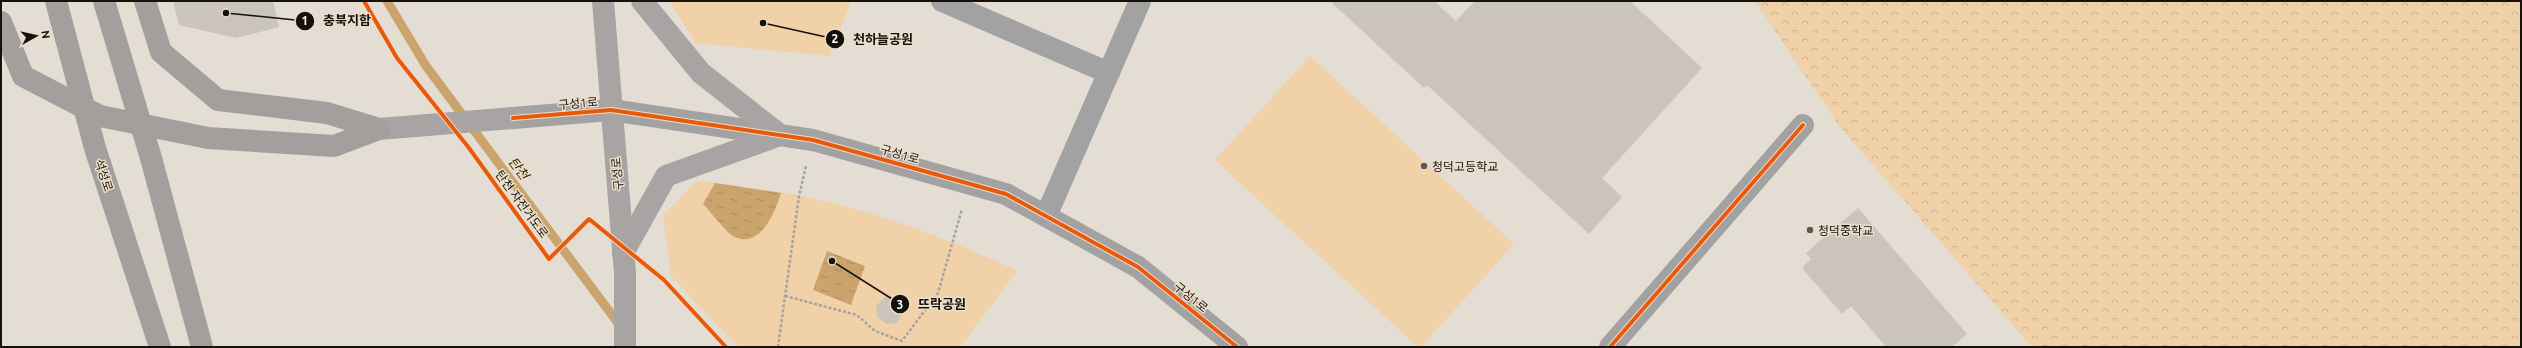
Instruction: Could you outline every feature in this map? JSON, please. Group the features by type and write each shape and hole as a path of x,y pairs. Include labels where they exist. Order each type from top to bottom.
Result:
{"highway":[{"path":"104,1 151,158 202,347"},
{"path":"145,1 161,52 218,100 327,114 379,129"},
{"name":"석성로","path":"59,9 95,148 160,347"},
{"path":"1,22 23,76 100,116 208,138 334,146 379,129"}],"main road":[{"name":"구성로","path":"603,1 624,263 625,347"},
{"path":"642,1 701,73 780,135"},
{"path":"379,129 513,118"},
{"path":"624,263 666,176 780,135"}],"street":[{"path":"942,1 969,6 1108,73"},
{"path":"1046,216 1140,1"},
{"name":"구성1로","path":"513,118 611,110 813,140 1006,194 1138,267 1232,346"},
{"path":"1610,347 1803,125"}],"path":[{"path":"778,347 799,196 813,140"},
{"path":"785,296 857,315 875,331 902,341 938,293 970,184"}],"green space":[{"path":"670,1 851,1 830,56 695,43"},
{"path":"1755,1 2521,1 2521,347 2032,347 1839,126"},
{"path":"1310,56 1514,244 1421,347 1418,347 1215,160"},
{"path":"705,181 787,193 817,199 876,215 905,224 962,246 1017,271 960,347 738,347 671,276 663,216 696,182"}],"water":[{"path":"715,183 781,193 775,210 765,227 751,238 743,239 730,234 703,204"},
{"path":"827,251 865,266 851,305 813,290"}],"building":[{"path":"173,1 273,1 279,27 236,38 179,25"},
{"path":"1330,1 1434,1 1456,21 1475,1 1630,1 1702,68 1602,178 1622,197 1589,234 1427,85 1424,88"},
{"path":"1858,208 1967,334 1952,347 1886,347 1851,306 1842,314 1802,268 1811,259 1806,253"},
{"path":"887,295 900,298 903,312 897,323 886,324 877,316 876,306"}],"waterway":[{"name":"탄천","path":"387,1 426,66 621,327"}],"cycle path":[{"name":"탄천 자전거도로","path":"364,1 397,58 469,148 549,259 589,219 664,280 726,347"},
{"path":"513,118 611,110 813,140 1006,194 1138,267 1237,347"},
{"path":"1610,347 1803,125"}],"place":[{"name":"충북지함","path":"226,13"},
{"name":"천하늘공원","path":"763,23"},
{"name":"청덕고등학교","path":"1424,166"},
{"name":"청덕중학교","path":"1810,230"},
{"name":"뜨락공원","path":"832,261"}]}
